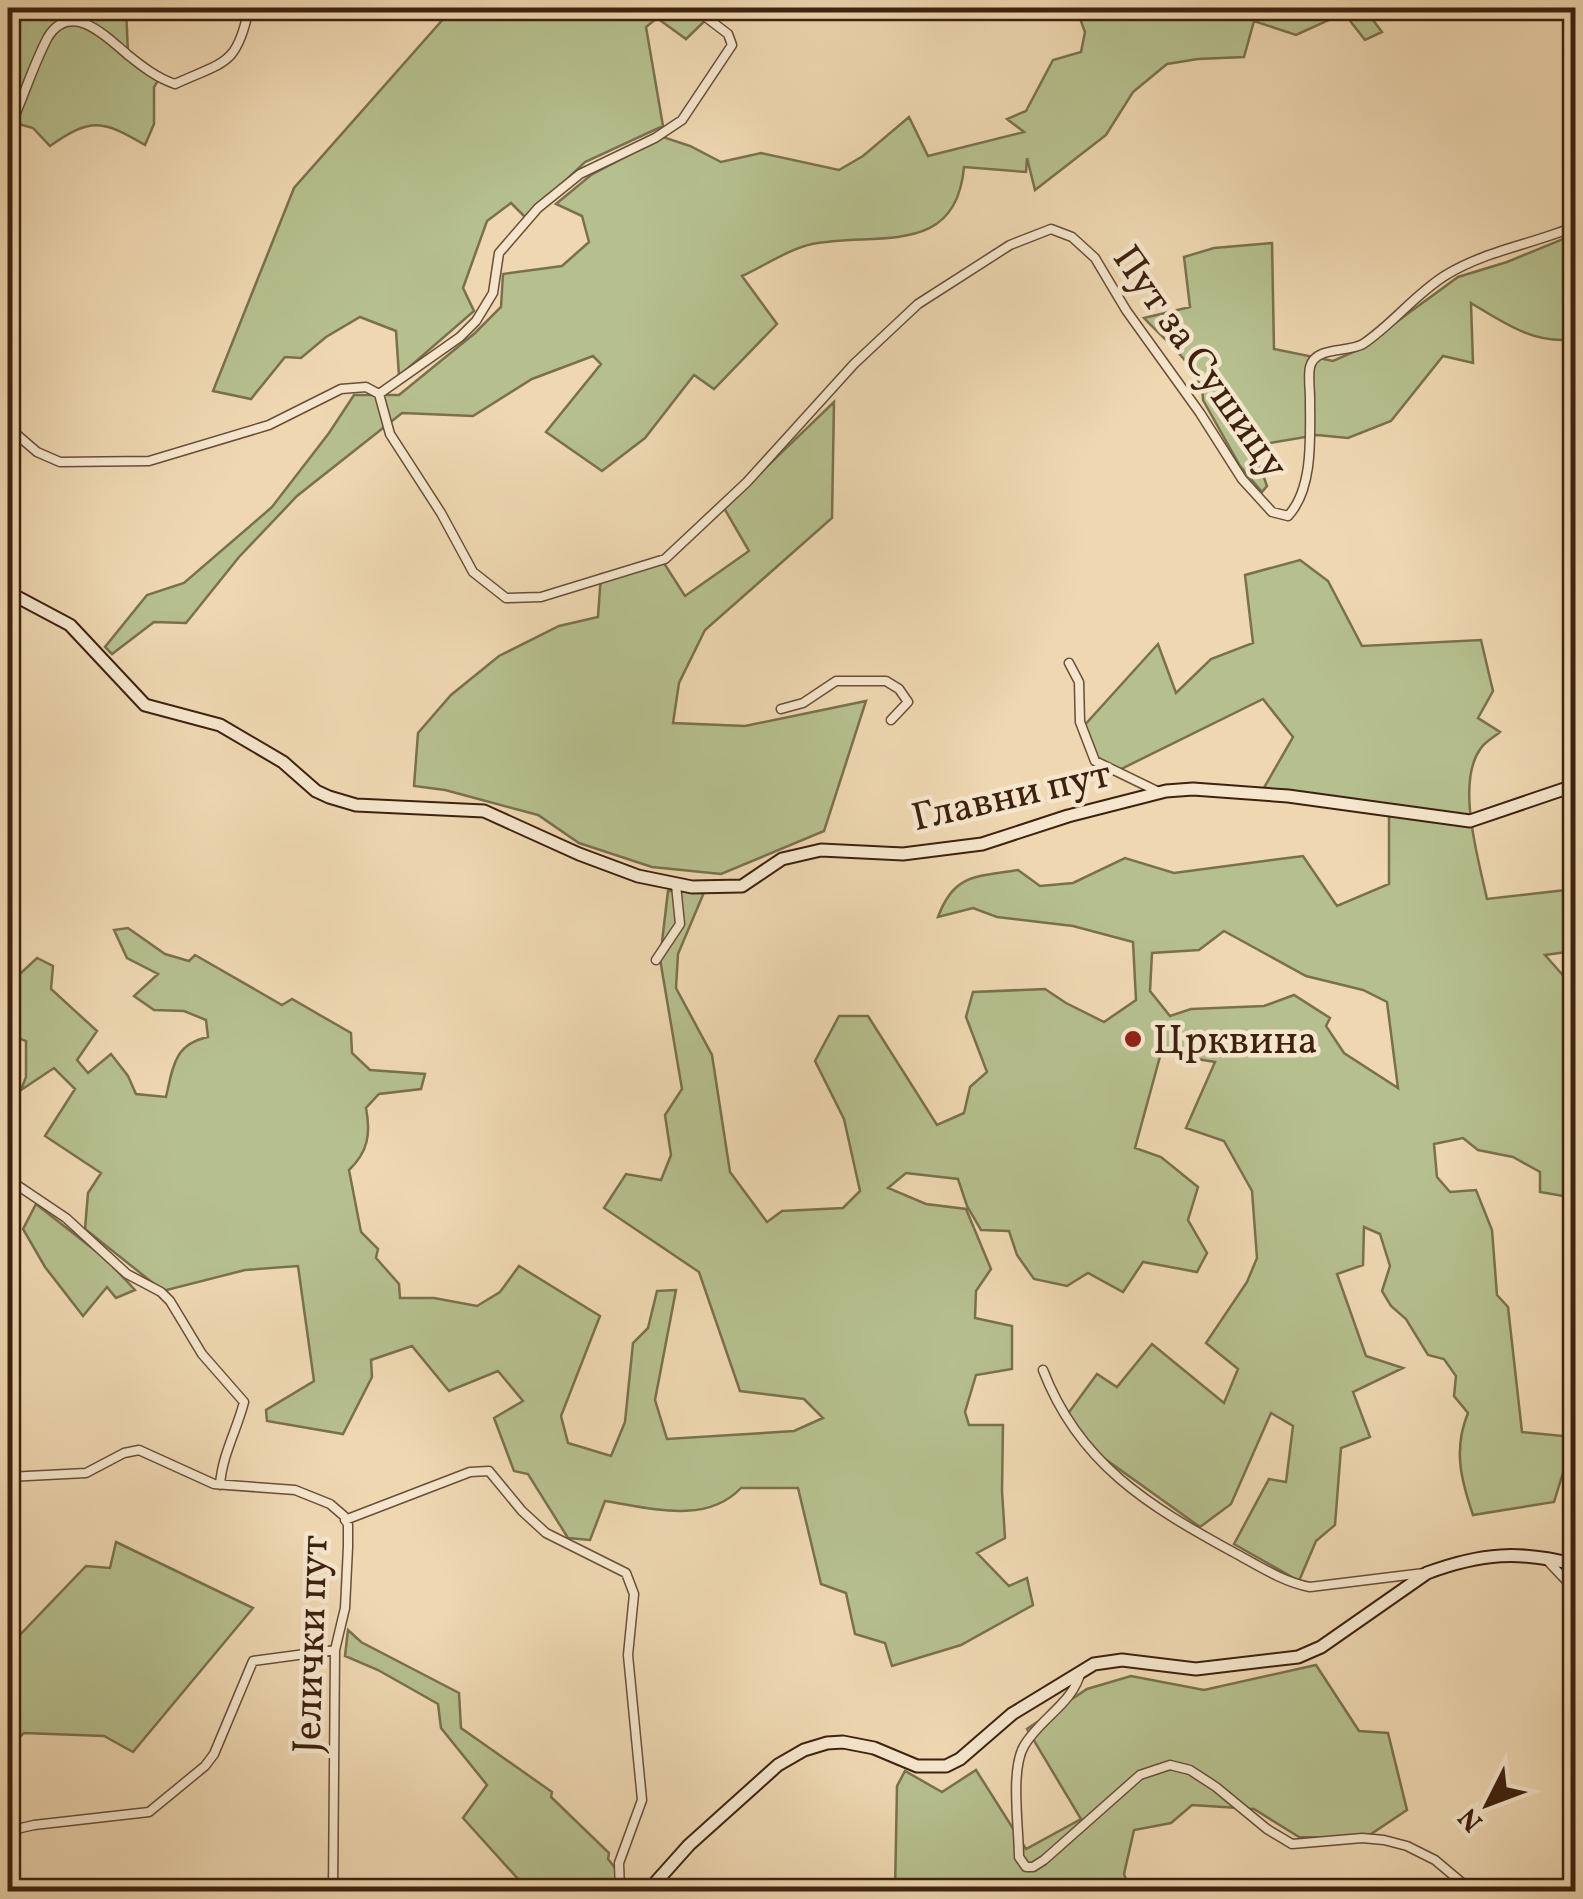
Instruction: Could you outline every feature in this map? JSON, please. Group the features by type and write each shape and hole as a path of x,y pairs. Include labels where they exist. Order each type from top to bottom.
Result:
{"street":[{"path":"8,131 49,34 62,20 81,18 96,24 159,79 174,84 228,60 242,43 249,8"},
{"path":"8,427 37,452 60,462 149,461 269,425 341,390 366,387 378,394 460,337 476,321 493,293 500,253 538,208 597,164 670,130 691,110 732,45 728,34 694,8"},
{"name":"Пут за Сушицу","path":"378,394 390,434 474,572 506,598 541,596 666,559 747,482 854,364 918,304 1010,245 1051,230 1072,237 1095,258 1242,479 1272,512 1288,516 1298,506 1305,479 1310,438 1310,365 1318,356 1362,344 1418,295 1464,265 1576,226"},
{"name":"Главни пут","path":"8,592 70,626 146,705 220,725 284,762 316,791 329,797 356,805 484,811 579,854 676,885 742,886 782,858 822,850 903,854 959,848 1159,792 1193,790 1288,796 1470,821 1576,785"},
{"path":"1069,663 1079,682 1080,722 1096,761 1159,792"},
{"path":"781,709 803,703 836,681 886,681 900,690 908,702 891,720"},
{"path":"656,960 680,924 676,885"},
{"path":"8,1179 66,1218 126,1274 170,1300 202,1354 244,1402 237,1431 221,1466 220,1485"},
{"path":"1043,1370 1054,1401 1098,1462 1164,1512 1260,1566 1310,1587 1427,1573 1502,1554 1543,1556 1576,1565"},
{"name":"Јелички пут","path":"8,1477 86,1474 124,1453 139,1450 220,1485 295,1490 330,1504 346,1520 344,1608 336,1650 333,1892"},
{"path":"346,1520 470,1472 489,1471 522,1512 546,1534 626,1573 634,1594 628,1655 642,1800 619,1864 620,1892"},
{"path":"1543,1556 1576,1591"},
{"path":"647,1892 688,1845 778,1765 804,1750 827,1742 843,1742 874,1748 916,1766 946,1766 960,1759 1012,1714 1081,1669 1106,1660 1196,1669 1298,1657 1321,1647 1427,1573"},
{"path":"8,1831 50,1822 148,1812 205,1766 214,1754 253,1660 336,1650"},
{"path":"1081,1669 1077,1688 1026,1741 1020,1754 1019,1857 1026,1867 1044,1860 1140,1775 1170,1765 1190,1770 1292,1844 1384,1840 1435,1860 1473,1892"}],"green space":[{"path":"8,8 126,8 128,54 159,79 154,87 154,124 145,145 97,125 76,130 50,146 33,128 12,122 8,131"},
{"path":"453,8 707,8 713,13 686,39 657,18 646,27 663,126 585,162 526,218 511,203 487,221 463,288 474,311 399,376 396,331 360,317 301,358 285,357 251,399 213,391 294,188"},
{"path":"1076,8 1364,8 1382,32 1365,40 1344,13 1296,35 1254,21 1244,57 1167,64 1133,92 1106,135 1035,190 1027,158 1026,172 964,167 958,196 946,216 929,228 909,235 812,244 742,276 777,324 714,389 694,375 645,438 602,471 546,432 601,364 593,356 532,379 473,416 402,413 297,496 239,557 186,623 154,622 112,654 105,647 147,595 184,583 272,507 354,395 399,395 501,307 503,274 562,266 589,242 582,216 556,204 591,175 663,137 721,162 761,153 839,170 863,156 909,117 928,156 1024,132 1007,119 1026,111 1053,60 1081,52 1085,32"},
{"path":"1575,234 1575,339 1533,336 1471,303 1473,363 1443,356 1391,421 1348,438 1317,435 1259,445 1256,455 1267,486 1262,492 1240,466 1203,400 1190,366 1144,318 1190,307 1184,257 1214,248 1272,243 1274,349 1333,361 1358,350 1458,277"},
{"path":"834,402 832,518 705,630 679,683 673,723 745,726 866,701 824,831 721,874 652,867 579,843 538,815 445,790 414,786 418,733 451,695 499,656 559,626 598,617 601,574 664,563 685,596 749,551 724,508"},
{"path":"1300,560 1328,581 1362,646 1481,640 1493,691 1478,718 1500,732 1481,748 1470,781 1471,822 1487,899 1575,889 1575,951 1545,955 1575,989 1575,1198 1540,1192 1540,1172 1513,1157 1478,1150 1463,1138 1434,1144 1437,1177 1450,1192 1476,1190 1492,1230 1497,1295 1508,1307 1522,1432 1574,1437 1554,1502 1473,1515 1460,1464 1468,1413 1454,1396 1456,1376 1444,1359 1428,1355 1406,1319 1391,1306 1382,1291 1390,1266 1380,1234 1364,1227 1363,1265 1337,1274 1366,1356 1403,1368 1353,1392 1370,1437 1341,1448 1335,1525 1316,1541 1299,1581 1234,1544 1269,1479 1286,1482 1293,1426 1271,1413 1231,1504 1200,1527 1094,1451 1067,1415 1097,1374 1117,1387 1152,1344 1224,1403 1238,1369 1206,1343 1247,1282 1257,1258 1252,1191 1224,1141 1186,1128 1215,1062 1161,1053 1135,1148 1161,1157 1198,1187 1188,1220 1207,1253 1197,1272 1143,1262 1123,1292 1088,1273 1067,1286 1034,1279 1017,1255 1009,1231 981,1230 958,1179 906,1173 888,1188 926,1204 966,1209 991,1269 976,1291 975,1318 1012,1326 1012,1369 976,1375 965,1412 969,1425 1003,1425 1005,1538 977,1553 1009,1586 1027,1578 1033,1605 961,1645 892,1666 885,1643 855,1634 846,1593 821,1584 798,1488 741,1488 711,1507 694,1510 659,1510 605,1501 590,1540 568,1538 528,1474 514,1471 494,1418 523,1401 498,1371 449,1391 412,1346 371,1360 372,1377 343,1434 267,1421 266,1410 314,1381 298,1266 245,1270 163,1291 85,1229 88,1193 101,1173 45,1136 75,1089 54,1068 21,1090 26,1077 26,1041 8,1034 8,985 37,958 53,966 51,989 97,1031 77,1060 88,1073 111,1054 136,1094 166,1097 177,1058 188,1045 208,1037 206,1020 184,1011 154,1010 134,996 158,974 127,958 114,930 128,928 165,954 189,961 195,955 282,1005 292,999 351,1033 352,1053 370,1070 425,1074 421,1089 379,1094 366,1108 366,1142 349,1170 361,1232 378,1249 376,1258 399,1284 400,1298 434,1298 477,1306 500,1292 519,1266 600,1316 561,1416 568,1443 611,1456 625,1422 633,1343 648,1328 657,1291 676,1290 655,1400 667,1439 794,1431 823,1418 804,1399 740,1391 699,1272 604,1208 626,1174 661,1180 671,1155 665,1115 682,1089 660,959 668,891 705,890 678,954 676,988 712,1055 730,1172 767,1222 782,1211 843,1208 860,1191 844,1119 815,1061 839,1016 868,1016 937,1125 964,1113 970,1087 987,1072 966,1017 973,992 1045,989 1104,1022 1136,1000 1133,942 1073,926 997,917 973,908 938,917 951,892 960,885 979,876 1018,870 1040,886 1073,883 1125,858 1174,873 1303,856 1337,906 1389,884 1389,811 1261,793 1293,737 1263,699 1117,771 1095,761 1082,728 1158,644 1176,693 1211,659 1253,643 1245,575","holes":["1224,931 1306,976 1363,990 1387,1002 1398,1088 1344,1053 1326,1026 1330,1018 1294,995 1264,1006 1191,1009 1170,1016 1150,991 1152,953 1199,950"]},
{"path":"36,1204 106,1259 135,1290 116,1298 107,1287 83,1316 45,1267 23,1229"},
{"path":"116,1542 253,1608 133,1752 104,1736 24,1733 8,1747 8,1639 14,1641 86,1566 110,1568"},
{"path":"348,1630 361,1642 459,1693 461,1728 552,1792 551,1797 609,1853 608,1859 633,1891 499,1891 519,1880 463,1818 487,1785 441,1728 438,1704 345,1656"},
{"path":"1316,1665 1359,1731 1388,1733 1407,1810 1368,1836 1299,1837 1254,1809 1192,1805 1171,1823 1134,1830 1124,1874 1130,1891 895,1892 897,1786 905,1771 942,1792 976,1770 1026,1849 1081,1819 1027,1729 1087,1689 1131,1676 1204,1690"}],"place":[{"name":"Црквина","path":"1133,1039"}]}
